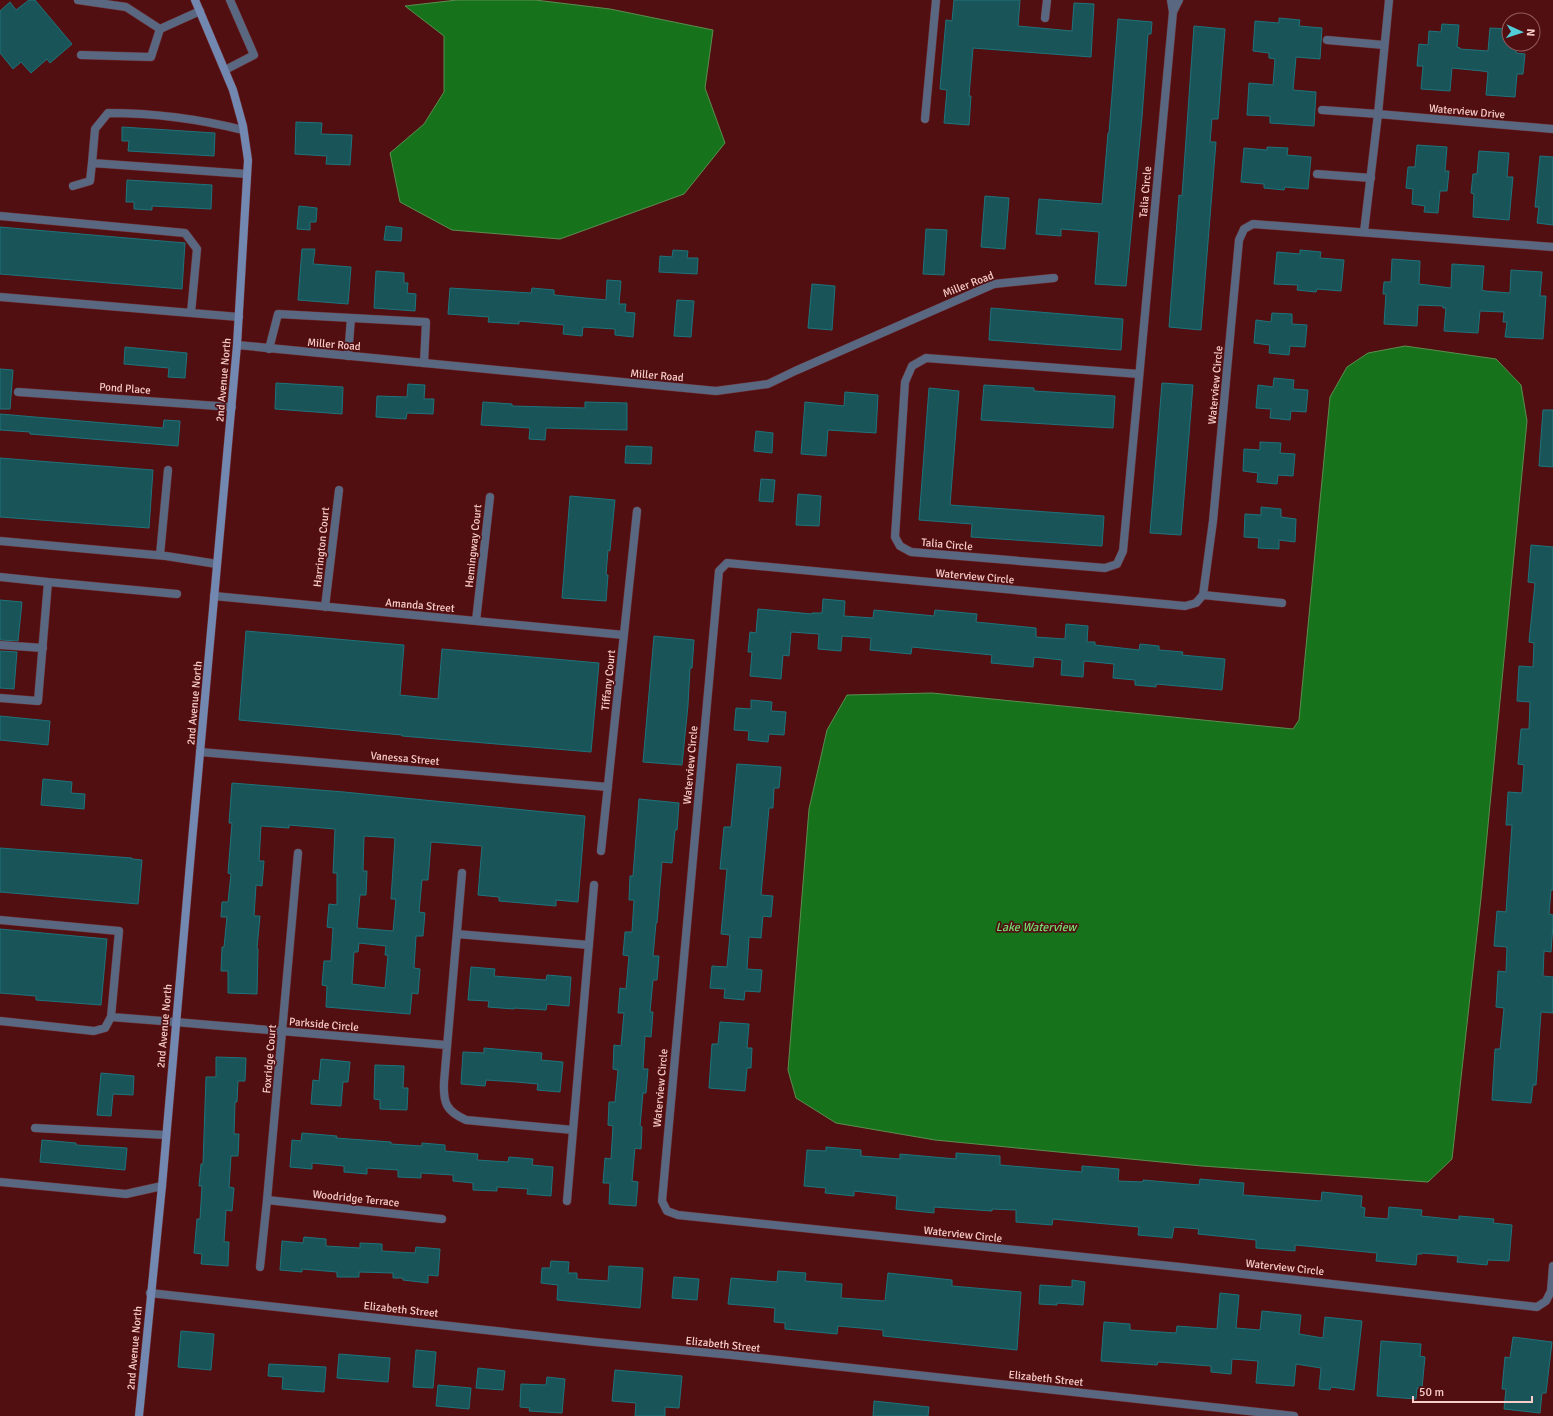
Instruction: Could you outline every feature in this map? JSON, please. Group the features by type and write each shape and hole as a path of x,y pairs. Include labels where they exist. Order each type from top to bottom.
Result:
{"street":[{"path":"78,0 126,7 160,29"},
{"name":"2nd Avenue North","path":"139,1416 150,1293 162,1186 175,1022 232,406 248,160 243,130 233,90 195,0"},
{"path":"225,70 254,54 230,0"},
{"path":"925,119 936,0"},
{"path":"1045,18 1047,0"},
{"name":"Talia Circle","path":"1171,0 1174,12"},
{"name":"Talia Circle","path":"1139,374 926,358 912,366 905,382 895,537 900,546 911,552 919,553 1105,568 1117,564 1123,552 1174,12 1179,0"},
{"path":"1364,232 1378,114 1388,0"},
{"path":"81,55 151,57 160,29 200,11"},
{"path":"1327,40 1384,45"},
{"name":"Waterview Drive","path":"1322,110 1553,129"},
{"path":"73,186 90,181 95,129 108,113 182,118 214,122 243,130"},
{"path":"92,163 247,174"},
{"path":"1317,174 1371,178"},
{"path":"0,216 186,233 197,249 191,313"},
{"name":"Waterview Circle","path":"1553,247 1253,224 1244,229 1239,240 1214,522 1203,595 1196,603 1185,606 727,563 719,571 662,1201 667,1211 678,1216 1188,1268 1537,1307 1546,1301 1551,1291 1553,1266"},
{"name":"Miller Road","path":"237,346 716,391 768,384 994,284 1054,278"},
{"path":"0,297 239,316"},
{"path":"269,348 278,314 426,322 424,363"},
{"path":"348,356 351,318"},
{"name":"Pond Place","path":"18,392 232,406"},
{"path":"160,555 168,470"},
{"name":"Harrington Court","path":"325,607 339,490"},
{"name":"Hemingway Court","path":"476,621 490,497"},
{"name":"Tiffany Court","path":"601,851 637,511"},
{"path":"0,541 160,555 217,564"},
{"path":"0,577 177,594"},
{"path":"0,698 38,701 48,582"},
{"path":"1203,595 1282,603"},
{"name":"Amanda Street","path":"214,596 624,635"},
{"path":"0,645 42,648"},
{"name":"Vanessa Street","path":"200,752 608,787"},
{"name":"Foxridge Court","path":"260,1267 298,853"},
{"path":"462,873 446,1045 444,1096 447,1106 454,1115 466,1120 574,1130"},
{"path":"567,1201 594,885"},
{"path":"0,920 119,931 111,1017 106,1028 94,1032 0,1021"},
{"path":"457,934 589,945"},
{"name":"Parkside Circle","path":"111,1017 446,1045"},
{"path":"35,1128 166,1135"},
{"path":"0,1182 126,1194 162,1186"},
{"name":"Woodridge Terrace","path":"267,1200 442,1219"},
{"name":"Elizabeth Street","path":"150,1293 1294,1416"}],"water":[{"path":"457,0 535,0 610,9 713,30 705,88 725,143 684,194 560,239 452,230 400,202 390,153 424,124 444,92 444,36 405,6"},
{"name":"Lake Waterview","path":"1405,346 1496,359 1521,385 1527,421 1481,898 1452,1159 1428,1182 1202,1166 935,1140 836,1123 796,1098 788,1070 809,809 827,730 847,695 932,693 1293,729 1299,720 1330,397 1347,367 1368,353"}],"building":[{"path":"29,0 35,0 72,44 50,63 47,59 31,73 21,62 13,69 0,53 0,11 10,2 16,10"},
{"path":"954,0 1020,0 1018,26 1072,31 1074,3 1094,4 1091,57 973,48 969,96 971,96 969,125 944,123 947,90 940,89 941,76 946,20 952,21"},
{"path":"1279,18 1300,20 1299,26 1322,28 1320,59 1296,57 1293,90 1316,92 1314,126 1270,123 1270,116 1247,115 1249,83 1273,85 1275,59 1269,58 1269,53 1253,51 1255,21 1279,23"},
{"path":"1118,19 1152,22 1151,34 1148,34 1142,117 1126,286 1095,284 1099,232 1061,229 1061,236 1036,234 1039,199 1102,204"},
{"path":"1442,24 1459,25 1457,47 1460,49 1488,51 1490,28 1501,29 1501,52 1516,52 1525,54 1523,74 1517,74 1515,97 1486,95 1488,72 1452,68 1450,91 1421,89 1423,66 1417,66 1419,44 1428,45 1429,31 1441,32"},
{"path":"1194,26 1225,29 1218,119 1212,119 1210,142 1216,142 1201,330 1169,327 1179,195 1182,196"},
{"path":"296,122 322,123 321,134 352,135 350,165 326,164 327,156 295,154"},
{"path":"122,127 215,133 214,156 128,151 129,141 122,141"},
{"path":"1417,145 1447,147 1445,171 1449,171 1447,191 1440,191 1438,213 1424,212 1425,206 1412,204 1413,189 1406,188 1408,167 1415,167"},
{"path":"1267,147 1288,148 1287,155 1311,157 1308,189 1285,187 1284,190 1264,188 1264,184 1241,182 1244,148 1267,150"},
{"path":"1479,151 1509,153 1507,177 1513,177 1509,220 1473,217 1474,194 1471,193 1473,174 1477,174"},
{"path":"1540,156 1553,157 1553,225 1537,223 1539,207 1535,207"},
{"path":"127,180 212,185 211,209 152,206 152,210 134,209 134,202 126,202"},
{"path":"985,196 1009,198 1005,249 981,247"},
{"path":"299,206 317,208 316,222 310,222 310,230 297,229"},
{"path":"386,226 402,228 401,241 384,240"},
{"path":"0,227 185,243 182,289 0,274"},
{"path":"926,229 947,230 944,275 923,274"},
{"path":"302,249 315,249 313,264 351,267 348,304 298,300"},
{"path":"673,250 688,251 687,258 698,258 697,274 659,272 660,256 672,257"},
{"path":"1300,250 1321,252 1320,258 1344,260 1341,291 1317,289 1316,292 1297,290 1298,285 1274,284 1277,252 1300,254"},
{"path":"1392,259 1420,261 1419,284 1451,288 1452,264 1484,266 1482,290 1485,291 1510,293 1511,270 1542,272 1540,296 1546,296 1543,339 1505,337 1507,322 1503,322 1504,312 1480,311 1478,333 1444,331 1446,308 1443,308 1443,306 1418,305 1417,326 1384,324 1386,294 1383,294 1384,282 1391,282"},
{"path":"376,271 404,273 404,283 408,283 407,293 416,294 415,311 374,308"},
{"path":"607,280 621,281 619,304 626,304 625,312 635,313 633,337 615,335 615,329 583,327 582,336 563,334 564,325 519,321 519,324 488,322 489,317 448,314 450,288 531,293 532,288 554,290 554,295 606,300"},
{"path":"812,284 835,286 832,330 808,328"},
{"path":"677,300 694,301 691,337 674,336"},
{"path":"991,308 1123,319 1121,350 989,340"},
{"path":"1272,313 1292,314 1292,324 1307,325 1305,347 1290,346 1289,355 1269,353 1270,345 1254,343 1256,320 1271,322"},
{"path":"125,347 187,353 185,378 168,377 169,368 124,364"},
{"path":"0,369 13,370 10,409 0,409"},
{"path":"1274,378 1294,380 1293,389 1308,390 1306,412 1291,411 1290,420 1270,418 1271,409 1256,408 1258,385 1273,387"},
{"path":"276,383 343,387 342,414 275,409"},
{"path":"1162,383 1193,385 1181,535 1150,533"},
{"path":"408,384 425,385 424,399 434,399 433,414 407,413 406,419 376,417 377,396 407,397"},
{"path":"984,385 1034,388 1034,391 1115,396 1113,428 981,420"},
{"path":"929,388 959,391 950,505 1104,516 1102,546 971,537 972,524 919,520"},
{"path":"845,392 878,395 876,433 828,430 826,456 801,454 805,402 844,406"},
{"path":"483,402 512,404 512,406 585,408 585,402 627,403 627,430 546,428 545,440 529,439 530,428 481,425"},
{"path":"1543,410 1553,410 1553,467 1539,466"},
{"path":"0,414 163,428 164,420 180,421 178,446 30,434 30,432 0,430"},
{"path":"756,431 773,433 772,453 754,451"},
{"path":"1260,442 1281,443 1280,453 1295,454 1293,476 1278,475 1277,484 1257,482 1258,473 1243,471 1244,449 1260,450"},
{"path":"626,446 652,447 651,464 625,463"},
{"path":"0,458 153,470 149,528 0,517"},
{"path":"761,479 775,480 773,502 759,501"},
{"path":"798,494 821,496 819,526 796,525"},
{"path":"570,496 615,500 610,551 608,550 606,601 562,598"},
{"path":"1261,507 1281,509 1281,517 1296,519 1295,542 1279,540 1279,549 1258,548 1259,538 1244,537 1245,514 1261,515"},
{"path":"1531,545 1553,547 1553,890 1551,890 1549,914 1553,915 1553,925 1551,952 1544,951 1543,976 1553,977 1553,1013 1541,1012 1536,1085 1533,1085 1531,1103 1492,1100 1495,1049 1500,1049 1504,1008 1496,1007 1498,971 1506,972 1507,947 1494,946 1497,911 1506,912 1512,825 1506,825 1508,792 1522,793 1524,765 1518,764 1521,729 1529,729 1530,702 1517,701 1519,666 1533,667 1534,643 1529,642 1535,583 1528,582"},
{"path":"823,599 845,601 844,616 873,618 874,610 934,616 935,610 977,614 976,622 1036,628 1036,637 1065,639 1066,624 1088,626 1087,642 1095,642 1095,645 1139,650 1140,644 1159,646 1159,650 1183,652 1182,655 1225,659 1222,690 1156,684 1156,687 1135,685 1135,680 1113,678 1114,664 1084,661 1083,677 1061,675 1062,660 1034,657 1033,667 991,663 992,655 912,647 911,654 870,650 871,638 842,636 841,651 818,649 819,634 791,632 789,656 783,655 781,679 750,676 752,652 748,652 750,632 756,633 758,609 812,614 822,613"},
{"path":"0,600 22,602 18,641 0,640"},
{"path":"246,631 404,645 400,695 438,699 442,649 599,663 591,752 239,720"},
{"path":"654,636 694,640 692,668 690,668 682,765 643,762"},
{"path":"0,651 17,652 14,689 0,688"},
{"path":"751,700 772,702 771,711 786,712 784,735 769,734 768,742 748,740 749,731 734,730 736,708 751,709"},
{"path":"0,716 50,721 48,745 0,740"},
{"path":"737,764 781,767 779,788 774,788 773,808 769,808 761,895 773,896 771,917 763,916 761,938 749,937 747,969 762,970 760,992 745,991 744,1000 724,998 725,989 710,988 712,966 727,967 730,935 721,934 727,869 720,869 724,827 731,827"},
{"path":"43,779 72,782 71,793 85,794 84,809 41,805"},
{"path":"232,783 344,792 585,816 578,902 556,900 556,906 499,901 499,897 478,895 482,846 431,842 428,880 422,880 419,912 425,913 423,936 416,936 414,968 420,969 418,994 412,993 410,1014 326,1007 327,986 322,985 324,961 331,961 333,928 327,927 329,904 337,905 337,873 333,873 335,829 289,825 289,828 261,826 259,861 264,861 262,886 256,885 254,916 260,916 257,948 257,994 228,993 228,971 221,971 222,947 224,947 227,917 221,917 222,902 228,902 231,874 228,873 232,823 229,823","holes":["364,836 395,838 391,899 396,899 393,931 357,928 360,895 366,895 367,871 363,871","359,943 386,946 385,955 388,955 385,988 352,984 354,952 358,952"]},
{"path":"639,799 679,803 672,863 662,862 653,956 659,956 657,980 653,980 650,1012 653,1012 651,1037 645,1036 643,1069 648,1069 646,1093 643,1093 640,1126 642,1127 641,1149 635,1148 632,1181 638,1182 636,1206 609,1204 610,1183 603,1183 605,1158 611,1159 613,1126 608,1125 609,1102 615,1102 618,1070 613,1069 614,1045 621,1046 624,1013 618,1013 620,988 626,989 629,956 623,955 625,932 632,932 634,900 629,900 630,876 633,876"},
{"path":"0,848 142,860 138,904 0,892"},
{"path":"0,929 107,939 101,1005 36,1000 36,996 0,993"},
{"path":"471,967 495,969 494,976 546,980 547,975 571,977 569,1006 547,1004 546,1010 514,1009 488,1007 489,1001 468,1000"},
{"path":"720,1022 749,1024 747,1048 752,1048 751,1068 747,1068 745,1091 709,1088 712,1044 718,1044"},
{"path":"484,1048 542,1053 541,1060 563,1062 560,1092 537,1090 538,1084 516,1082 486,1080 485,1086 461,1084 463,1052 484,1053"},
{"path":"216,1057 246,1058 245,1081 238,1081 237,1102 235,1102 234,1134 239,1134 238,1156 231,1156 229,1187 234,1188 232,1211 226,1210 224,1242 229,1242 228,1266 201,1264 202,1254 194,1253 197,1219 200,1219 202,1186 199,1186 201,1164 203,1164 206,1077 216,1077"},
{"path":"321,1059 350,1062 348,1082 343,1082 341,1106 311,1104 313,1080 319,1081"},
{"path":"375,1065 404,1066 403,1088 408,1088 407,1110 380,1109 380,1100 374,1099"},
{"path":"101,1073 134,1076 133,1095 113,1094 111,1116 97,1115"},
{"path":"302,1133 337,1136 336,1138 391,1142 391,1144 422,1146 422,1143 445,1145 445,1151 478,1154 477,1160 508,1162 509,1157 533,1159 532,1165 553,1167 551,1196 527,1194 528,1189 497,1187 497,1191 473,1190 473,1183 453,1181 453,1175 421,1173 421,1178 398,1177 398,1170 367,1168 367,1174 344,1172 344,1166 312,1163 312,1169 290,1167 292,1140 301,1141"},
{"path":"42,1140 76,1143 76,1145 127,1148 125,1170 40,1162"},
{"path":"826,1147 861,1150 861,1156 900,1159 900,1154 956,1159 956,1153 1000,1156 1000,1165 1082,1172 1082,1166 1119,1169 1118,1181 1143,1182 1143,1180 1199,1185 1200,1179 1244,1183 1243,1195 1321,1201 1322,1192 1362,1196 1361,1207 1365,1208 1364,1217 1388,1219 1389,1207 1422,1210 1421,1216 1459,1220 1459,1216 1494,1219 1493,1223 1512,1225 1509,1261 1488,1260 1487,1265 1457,1262 1458,1256 1422,1253 1417,1254 1416,1265 1376,1261 1377,1253 1295,1245 1295,1251 1256,1248 1256,1240 1198,1234 1199,1229 1174,1227 1172,1238 1138,1235 1139,1227 1053,1219 1052,1225 1016,1222 1016,1210 992,1209 992,1211 934,1207 934,1213 896,1209 897,1196 854,1191 854,1196 825,1193 826,1188 804,1186 807,1150 826,1151"},
{"path":"304,1237 326,1239 326,1246 360,1248 360,1243 382,1244 382,1251 415,1253 416,1247 440,1249 438,1276 428,1275 428,1283 403,1280 403,1278 393,1278 393,1273 359,1272 359,1277 337,1277 337,1272 302,1269 302,1272 280,1270 282,1241 303,1243"},
{"path":"551,1261 569,1262 568,1273 577,1273 577,1279 608,1281 609,1266 643,1268 640,1308 557,1300 558,1285 541,1283 542,1268 550,1268"},
{"path":"778,1271 806,1273 805,1281 842,1284 841,1298 885,1301 888,1273 952,1280 952,1286 1021,1292 1017,1350 883,1336 883,1330 838,1326 837,1334 785,1329 785,1323 774,1322 775,1308 728,1304 731,1278 777,1282"},
{"path":"674,1277 699,1279 697,1300 672,1298"},
{"path":"1072,1280 1085,1282 1083,1305 1057,1303 1057,1305 1039,1304 1040,1285 1072,1287"},
{"path":"1220,1293 1239,1295 1236,1328 1260,1330 1262,1311 1301,1315 1299,1334 1323,1338 1325,1317 1362,1321 1354,1390 1331,1387 1330,1390 1319,1389 1321,1368 1296,1364 1294,1386 1256,1383 1258,1361 1232,1359 1231,1374 1211,1372 1211,1366 1158,1362 1157,1365 1101,1361 1104,1322 1130,1324 1130,1330 1176,1333 1177,1326 1217,1329"},
{"path":"181,1331 214,1334 211,1370 178,1367"},
{"path":"1513,1337 1552,1342 1546,1393 1542,1393 1540,1413 1504,1409 1506,1389 1502,1389 1505,1357 1510,1358"},
{"path":"1381,1341 1421,1344 1420,1356 1425,1357 1422,1388 1417,1388 1416,1399 1377,1396"},
{"path":"416,1350 436,1352 433,1388 413,1387"},
{"path":"339,1354 390,1358 388,1382 337,1378"},
{"path":"269,1364 326,1367 324,1392 282,1389 283,1377 268,1376"},
{"path":"478,1368 505,1371 503,1390 476,1388"},
{"path":"615,1370 682,1376 679,1408 665,1407 665,1416 635,1416 636,1403 612,1401"},
{"path":"547,1377 565,1379 562,1413 529,1411 530,1408 520,1407 521,1384 546,1385"},
{"path":"438,1385 471,1388 469,1409 436,1406"},
{"path":"874,1401 929,1407 928,1416 873,1416"}]}
